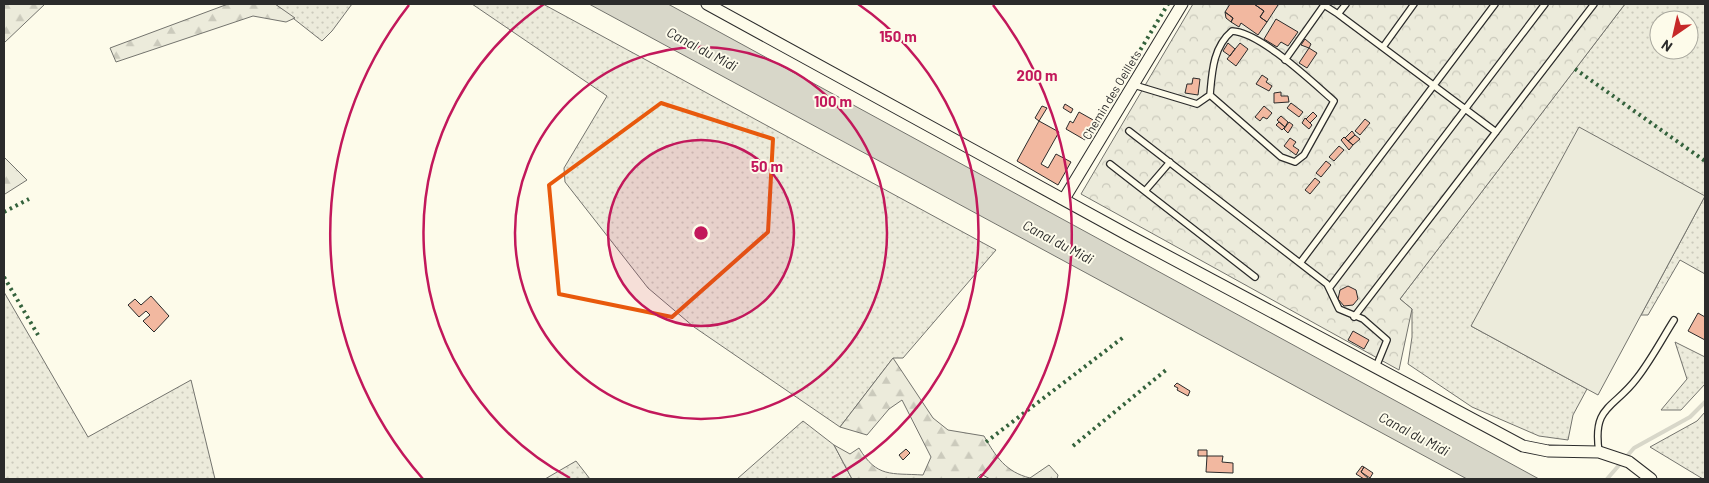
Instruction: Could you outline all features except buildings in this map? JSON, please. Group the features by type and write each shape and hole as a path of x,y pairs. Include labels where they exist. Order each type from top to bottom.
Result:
{"street":[{"path":"708,4 1064,200 1524,446 1548,452 1599,452 1629,462 1651,479"},
{"name":"Chemin des Oeillets","path":"1064,200 1182,4"}],"lane":[{"path":"1338,14 1346,4"},
{"path":"1382,47 1414,4"},
{"path":"1300,263 1496,4"},
{"path":"1330,287 1545,4"},
{"path":"1354,317 1594,4"},
{"path":"1285,60 1324,5 1496,132"},
{"path":"1232,31 1243,31 1285,60 1334,101 1304,155 1295,162 1281,157 1210,95 1212,61 1232,31"},
{"path":"1134,85 1197,104 1210,95"},
{"path":"1129,131 1330,287 1339,309 1354,317 1363,319 1387,340 1376,367"},
{"path":"1145,191 1170,162"},
{"path":"1110,164 1255,276"},
{"path":"1599,452 1596,431 1605,410 1636,380 1674,320"}],"highlighted area":[{"path":"661,103 773,139 768,232 672,317 559,294 549,185"}],"green space":[{"path":"4,4 45,4 4,43"},
{"path":"228,4 275,4 295,18 286,22 253,16 116,62 110,48"},
{"path":"275,4 352,4 322,41"},
{"path":"472,4 543,4 996,250 903,358 893,358 840,427 694,327 648,288 565,182 564,168 607,96"},
{"path":"1193,4 1625,4 1400,299 1412,309 1399,370 1081,194"},
{"path":"1625,4 1705,4 1705,196 1471,326 1587,389 1573,415 1568,440 1539,436 1472,407 1408,364 1412,337 1412,309 1400,299"},
{"path":"1579,127 1705,196 1598,395 1471,326"},
{"path":"4,157 27,180 5,194 4,193"},
{"path":"1705,196 1705,274 1680,260 1648,315 1641,315"},
{"path":"4,292 88,437 191,380 215,479 4,479"},
{"path":"1675,342 1705,357 1705,384 1681,410 1661,410 1687,379"},
{"path":"893,358 933,418 948,430 984,436 1002,463 1014,472 1030,478 1049,465 1058,475 1057,479 990,479 981,474 976,479 852,479 834,445 850,454 859,448 872,465 886,472 893,473 923,475 931,457 902,400 889,409 867,435 840,427"},
{"path":"1705,412 1705,479 1703,479 1650,447 1697,421"},
{"path":"803,421 834,445 852,479 737,479"},
{"path":"576,461 590,479 545,479"}],"water":[{"name":"Canal du Midi","path":"589,4 668,4 1539,479 1467,479"}],"waterway":[{"path":"1607,479 1634,448 1690,417 1705,402"}],"hedge":[{"path":"1127,72 1168,4"},
{"path":"1575,69 1705,161"},
{"path":"4,212 29,199"},
{"path":"4,277 38,335"},
{"path":"986,442 1125,336"},
{"path":"1073,446 1166,370"}]}
